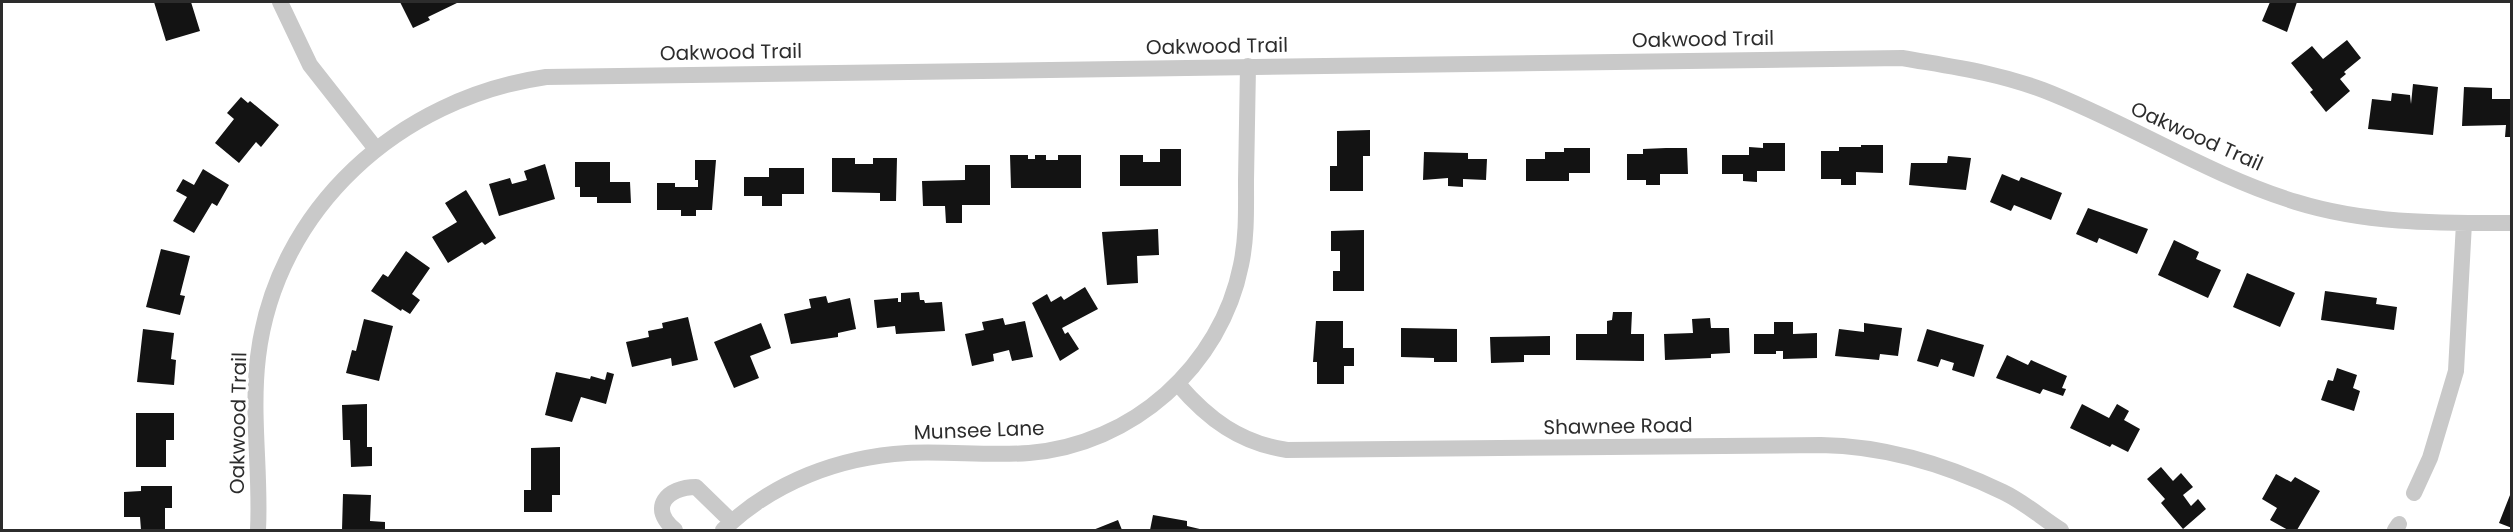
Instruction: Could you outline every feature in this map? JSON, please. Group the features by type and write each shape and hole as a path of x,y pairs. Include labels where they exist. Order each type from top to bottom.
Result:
{"street":[{"path":"280,2 310,65 376,149"},
{"name":"Oakwood Trail","path":"258,531 256,380 260,346 269,303 285,262 311,218 338,184 376,149 427,114 502,85 546,77 1248,66 1921,60 1993,73 2044,91 2247,183 2296,202 2356,217 2400,222 2511,223"},
{"name":"Munsee Lane","path":"675,531 667,524 663,512 663,500 671,492 682,487 696,487 728,526 767,496 798,479 855,460 906,453 1029,453 1064,448 1106,434 1137,417 1178,384 1195,364 1220,326 1241,267 1246,232 1248,66"},
{"path":"2414,493 2430,458 2456,372 2464,223"},
{"name":"Shawnee Road","path":"1178,384 1195,405 1215,422 1253,442 1287,450 1821,445 1881,449 1931,461 1980,480 2011,496 2061,531"}],"building":[{"path":"154,2 191,2 200,31 166,41"},
{"path":"400,2 459,2 428,17 430,20 413,28"},
{"path":"2270,2 2297,2 2287,32 2262,21"},
{"path":"2347,40 2361,58 2344,72 2346,74 2340,79 2350,91 2326,112 2310,92 2313,90 2291,63 2312,46 2323,59"},
{"path":"2413,84 2438,87 2433,135 2368,129 2372,99 2391,101 2392,93 2410,95 2411,104"},
{"path":"2464,87 2492,88 2492,99 2512,99 2512,137 2505,137 2506,125 2462,126"},
{"path":"241,97 248,103 250,101 279,125 261,147 256,142 239,163 215,143 234,119 227,113"},
{"path":"1370,130 1370,156 1363,156 1363,191 1330,191 1330,166 1337,166 1337,131"},
{"path":"1763,143 1785,143 1785,171 1757,171 1757,182 1743,181 1743,174 1722,174 1722,155 1749,155 1749,147 1763,148"},
{"path":"1861,145 1883,145 1883,173 1856,172 1856,185 1841,185 1841,179 1821,179 1821,151 1839,151 1839,147 1861,147"},
{"path":"1564,148 1590,148 1590,173 1569,173 1569,181 1526,181 1526,159 1545,159 1545,152 1564,152"},
{"path":"1687,148 1688,174 1660,174 1660,185 1646,185 1646,180 1627,180 1627,154 1643,154 1643,149"},
{"path":"1160,149 1181,149 1181,186 1120,186 1120,155 1143,155 1143,162 1160,162"},
{"path":"1424,152 1468,153 1468,159 1487,159 1486,180 1463,179 1463,187 1448,186 1448,178 1423,180"},
{"path":"1010,155 1028,155 1028,159 1035,159 1035,155 1046,155 1046,160 1058,160 1058,155 1081,155 1081,188 1011,188"},
{"path":"1948,156 1971,158 1966,190 1909,185 1911,163 1947,163"},
{"path":"832,158 855,158 855,164 873,164 873,158 897,158 896,201 880,201 880,193 832,192"},
{"path":"695,160 716,160 712,210 696,210 696,216 681,216 681,210 657,210 657,183 675,183 675,187 698,187 698,180 695,180"},
{"path":"575,162 610,162 610,182 630,182 631,203 597,203 597,197 580,197 580,187 575,187"},
{"path":"545,164 555,199 499,216 489,184 510,178 512,184 527,180 524,171"},
{"path":"965,165 990,165 990,205 962,205 962,223 946,223 945,206 923,206 922,181 965,180"},
{"path":"769,168 804,168 804,194 782,194 782,206 762,206 762,196 744,196 744,177 769,177"},
{"path":"203,169 229,185 217,206 212,203 194,233 173,221 187,197 176,191 183,179 194,185"},
{"path":"2002,174 2019,181 2021,177 2062,193 2051,220 2014,205 2011,211 1990,202"},
{"path":"466,190 496,238 485,245 482,242 448,263 432,237 457,222 445,203"},
{"path":"2088,208 2148,229 2137,254 2099,238 2097,243 2076,234"},
{"path":"1158,229 1159,255 1137,256 1138,283 1107,285 1102,232"},
{"path":"1364,230 1364,291 1333,291 1333,271 1340,271 1340,251 1331,251 1331,231"},
{"path":"2174,240 2199,252 2196,259 2221,270 2208,298 2158,275"},
{"path":"161,249 190,256 180,295 185,296 180,315 146,307"},
{"path":"406,251 430,268 412,294 420,300 410,314 402,309 401,311 371,291 383,274 388,277"},
{"path":"2247,273 2295,293 2280,327 2233,307"},
{"path":"1085,287 1098,309 1062,328 1065,334 1068,332 1079,349 1060,361 1032,303 1047,294 1051,302 1061,296 1064,300"},
{"path":"2325,291 2377,298 2376,304 2397,307 2394,330 2321,320"},
{"path":"919,292 920,300 924,300 925,303 942,302 945,331 896,334 895,326 877,328 874,300 898,298 898,302 901,302 901,293"},
{"path":"826,296 828,303 850,298 856,329 838,333 838,337 791,344 784,314 811,308 809,299"},
{"path":"1613,312 1632,312 1631,334 1644,334 1644,361 1576,360 1576,334 1607,334 1607,321 1612,320"},
{"path":"688,317 698,360 672,366 671,358 632,367 626,342 649,337 648,331 663,328 662,323"},
{"path":"1003,318 1005,325 1025,321 1033,357 1012,361 1009,350 993,354 994,361 972,366 965,334 984,330 982,322"},
{"path":"1710,318 1711,328 1729,328 1730,353 1711,354 1711,358 1665,360 1664,334 1693,333 1692,319"},
{"path":"364,319 393,326 379,381 346,373 352,350 356,351"},
{"path":"1316,321 1343,321 1343,348 1354,348 1354,366 1344,366 1344,384 1317,384 1317,362 1313,362"},
{"path":"1774,322 1793,322 1793,334 1817,333 1817,358 1783,359 1783,351 1776,351 1776,354 1754,354 1754,334 1774,334"},
{"path":"761,323 771,348 750,356 759,378 734,388 714,342"},
{"path":"1864,323 1902,328 1898,356 1880,354 1879,360 1835,356 1839,329 1864,332"},
{"path":"1401,328 1457,329 1457,362 1434,362 1434,358 1401,357"},
{"path":"143,329 174,333 171,359 176,360 174,385 137,382"},
{"path":"1927,329 1984,345 1974,377 1952,370 1954,363 1941,359 1938,367 1917,361"},
{"path":"1550,336 1550,355 1524,355 1524,362 1491,363 1490,337"},
{"path":"2007,355 2028,365 2031,360 2067,376 2062,388 2066,389 2063,396 2043,389 2040,394 1996,378"},
{"path":"2337,368 2357,375 2353,388 2360,391 2354,411 2321,400 2328,380 2333,381"},
{"path":"556,372 605,380 607,372 614,374 606,404 581,397 572,422 545,415"},
{"path":"367,404 367,447 372,447 372,466 351,467 350,440 343,440 342,405"},
{"path":"2082,404 2109,418 2117,404 2129,411 2124,420 2140,429 2128,452 2112,444 2110,447 2070,428"},
{"path":"136,413 174,413 174,440 166,440 166,467 136,467"},
{"path":"560,447 560,495 552,495 552,512 524,512 524,490 531,490 531,448"},
{"path":"2161,467 2173,481 2181,473 2193,487 2183,495 2191,506 2198,499 2206,509 2183,529 2161,503 2165,499 2147,479"},
{"path":"2276,474 2291,482 2295,477 2320,491 2297,530 2288,530 2270,520 2277,508 2262,499"},
{"path":"141,486 172,486 172,508 165,508 165,530 141,530 140,517 124,517 124,492 141,491"},
{"path":"2512,490 2512,528 2499,523"},
{"path":"343,494 371,495 370,521 385,522 385,530 342,530"},
{"path":"1153,515 1187,521 1187,526 1204,530 1150,530"},
{"path":"1118,520 1122,530 1093,530"}]}
